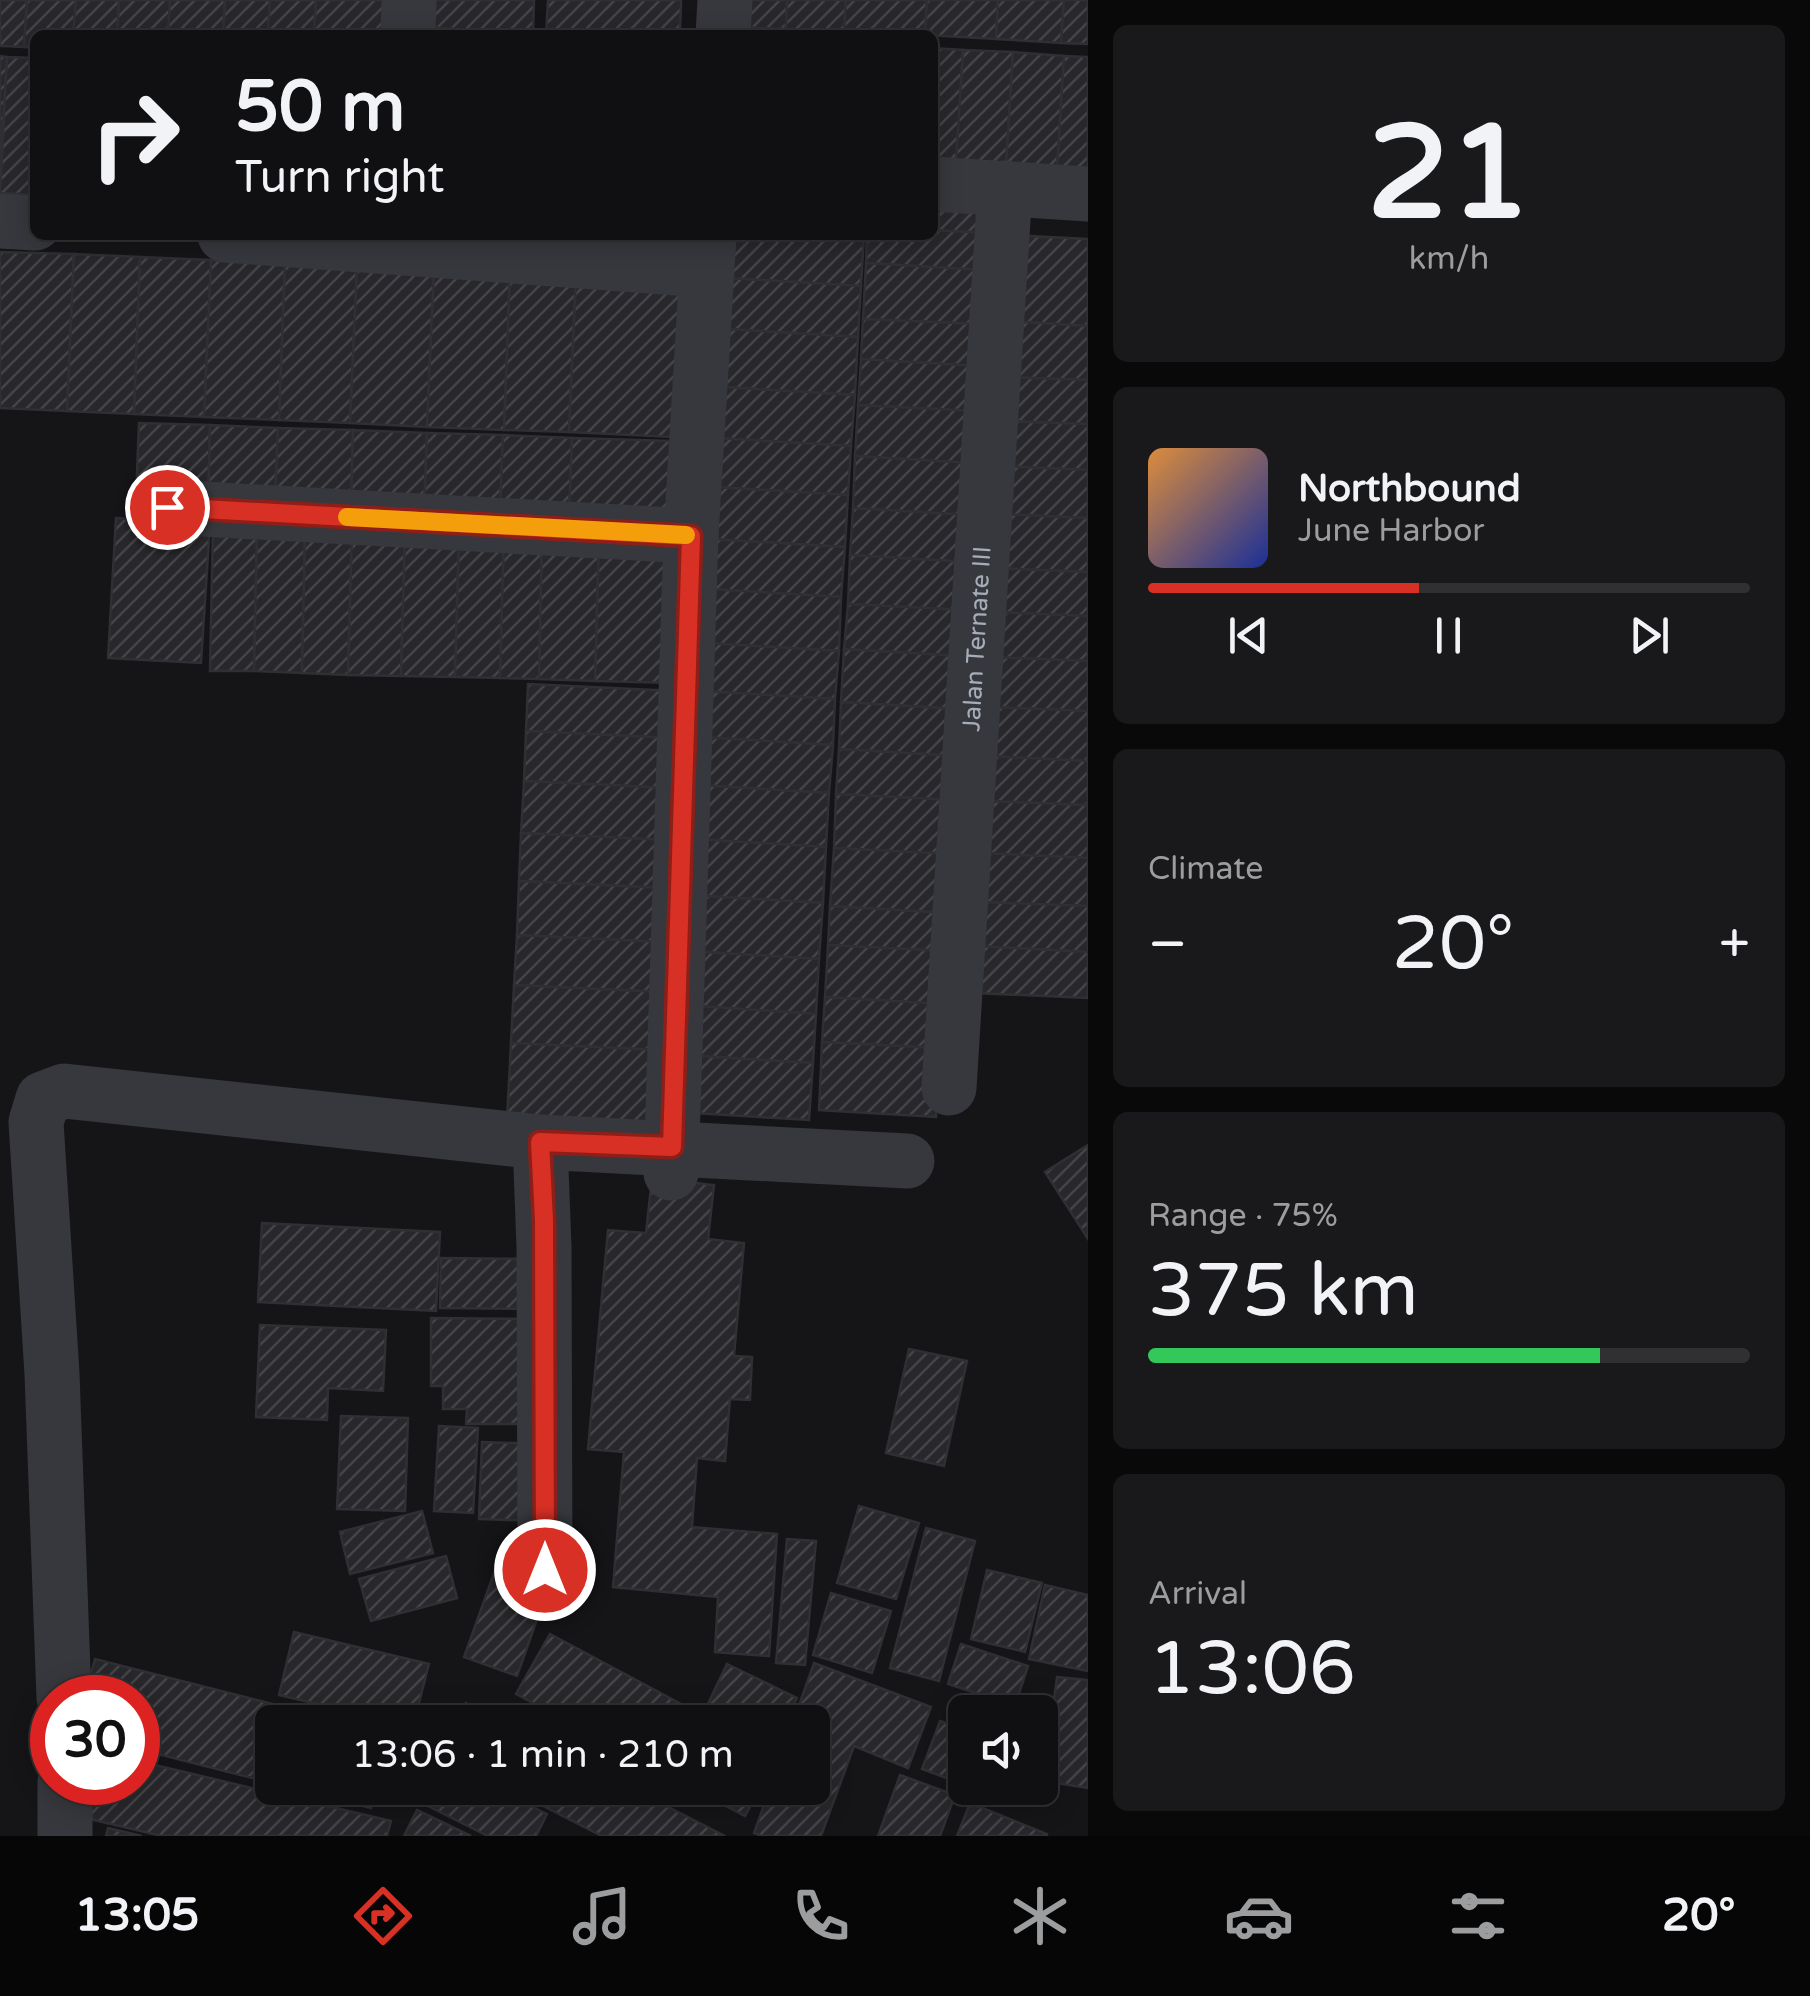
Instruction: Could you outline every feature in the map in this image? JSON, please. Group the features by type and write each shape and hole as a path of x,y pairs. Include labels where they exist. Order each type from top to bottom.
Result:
{"street":[{"path":"408,0 408,30"},
{"path":"723,30 725,0"},
{"path":"938,184 1088,194"},
{"name":"Jalan Ternate III","path":"950,1088 1005,188"},
{"path":"0,221 30,224"},
{"path":"406,240 707,252 691,536 672,1160"},
{"path":"167,507 691,536"},
{"path":"63,1675 52,1374 36,1122 43,1099 64,1091 540,1142 672,1160 907,1161"},
{"path":"540,1142 545,1570"},
{"path":"65,1805 65,1836"}],"building":[{"path":"0,0 27,0 24,47 0,46"},
{"path":"27,0 76,0 73,30 30,30 30,48 24,47"},
{"path":"76,0 119,0 117,30 73,30"},
{"path":"119,0 170,0 168,30 117,30"},
{"path":"170,0 225,0 223,30 168,30"},
{"path":"225,0 270,0 268,30 223,30"},
{"path":"270,0 316,0 314,30 268,30"},
{"path":"316,0 395,0 393,30 314,30"},
{"path":"419,0 534,0 533,30 418,27"},
{"path":"548,0 681,0 680,30 546,30"},
{"path":"738,0 787,0 786,29 736,27"},
{"path":"787,0 846,0 844,30 786,29"},
{"path":"846,0 927,0 925,30 844,30"},
{"path":"927,0 998,0 996,39 938,36 938,30 925,30"},
{"path":"998,0 1064,0 1061,43 996,39"},
{"path":"1064,0 1088,0 1088,44 1061,43"},
{"path":"418,27 476,30 418,30"},
{"path":"938,48 963,50 956,164 938,162"},
{"path":"963,50 1013,52 1006,166 956,164"},
{"path":"1013,52 1064,56 1057,169 1006,166"},
{"path":"0,56 7,57 0,176"},
{"path":"1064,56 1088,57 1088,171 1057,169"},
{"path":"7,57 30,58 30,195 0,193"},
{"path":"938,186 987,189 985,233 938,230"},
{"path":"938,230 985,233 982,270 866,263 867,240 938,240"},
{"path":"1012,235 1088,239 1088,326 1008,321"},
{"path":"731,240 864,240 861,286 728,278"},
{"path":"0,252 74,254 67,411 0,408"},
{"path":"74,254 140,257 134,414 67,411"},
{"path":"140,257 211,260 204,417 134,414"},
{"path":"211,260 285,263 279,420 204,417"},
{"path":"285,263 357,267 350,423 279,420"},
{"path":"866,263 982,270 980,324 863,319"},
{"path":"357,267 434,269 427,427 350,423"},
{"path":"434,269 510,273 504,430 427,427"},
{"path":"510,273 576,276 569,432 504,430"},
{"path":"576,276 681,280 673,437 569,432"},
{"path":"728,278 861,286 858,337 726,329"},
{"path":"863,319 980,324 977,366 861,359"},
{"path":"1008,321 1088,326 1088,380 1005,377"},
{"path":"726,329 858,337 855,395 722,387"},
{"path":"861,359 977,366 975,411 858,405"},
{"path":"1005,377 1088,380 1088,424 1001,421"},
{"path":"722,387 855,395 851,446 718,438"},
{"path":"858,405 975,411 972,463 855,456"},
{"path":"1001,421 1088,424 1088,470 998,466"},
{"path":"139,423 210,425 208,502 136,499"},
{"path":"210,425 278,428 275,504 208,502"},
{"path":"278,428 353,430 351,507 275,504"},
{"path":"353,430 427,433 424,509 351,507"},
{"path":"427,433 503,435 500,512 424,509"},
{"path":"503,435 572,438 569,514 500,512"},
{"path":"572,438 671,441 669,518 569,514"},
{"path":"718,438 851,446 848,495 716,487"},
{"path":"855,456 972,463 969,515 853,508"},
{"path":"998,466 1088,470 1088,518 996,514"},
{"path":"716,487 848,495 845,547 712,539"},
{"path":"853,508 969,515 967,562 850,555"},
{"path":"996,514 1088,518 1088,572 994,568"},
{"path":"116,518 210,524 201,663 108,658"},
{"path":"213,529 257,530 254,671 210,671"},
{"path":"257,530 305,531 302,673 254,671"},
{"path":"305,531 352,533 348,675 302,673"},
{"path":"352,533 405,534 401,676 348,675"},
{"path":"405,534 459,536 455,677 401,676"},
{"path":"459,536 504,536 500,678 455,677"},
{"path":"504,536 542,538 539,679 500,678"},
{"path":"542,538 599,539 595,681 539,679"},
{"path":"599,539 680,541 676,683 595,681"},
{"path":"712,539 845,547 841,597 709,589"},
{"path":"850,555 967,562 964,610 848,604"},
{"path":"994,568 1088,572 1088,616 992,612"},
{"path":"709,589 841,597 839,651 706,643"},
{"path":"848,604 964,610 961,656 844,649"},
{"path":"992,612 1088,616 1088,661 990,657"},
{"path":"706,643 839,651 835,699 703,691"},
{"path":"844,649 961,656 958,709 841,702"},
{"path":"990,657 1088,661 1088,711 988,707"},
{"path":"528,684 675,691 673,738 526,731"},
{"path":"703,691 835,699 833,745 700,737"},
{"path":"841,702 958,709 956,756 839,749"},
{"path":"988,707 1088,711 1088,761 985,756"},
{"path":"526,731 673,738 671,788 524,781"},
{"path":"700,737 833,745 829,793 697,785"},
{"path":"839,749 956,756 953,800 836,794"},
{"path":"985,756 1088,761 1088,805 984,801"},
{"path":"524,781 671,788 668,840 521,833"},
{"path":"697,785 829,793 826,847 694,839"},
{"path":"836,794 953,800 950,854 834,848"},
{"path":"984,801 1088,805 1088,858 981,853"},
{"path":"521,833 668,840 666,888 519,881"},
{"path":"694,839 826,847 823,903 690,895"},
{"path":"834,848 950,854 947,913 830,906"},
{"path":"981,853 1088,858 1088,906 979,902"},
{"path":"519,881 666,888 663,942 517,935"},
{"path":"690,895 823,903 819,959 687,951"},
{"path":"979,902 1088,906 1088,952 977,946"},
{"path":"830,906 947,913 945,951 828,945"},
{"path":"517,935 663,942 661,992 514,985"},
{"path":"828,945 945,951 942,1004 825,997"},
{"path":"977,946 1088,952 1088,998 975,993"},
{"path":"687,951 819,959 816,1014 683,1005"},
{"path":"514,985 661,992 658,1050 511,1043"},
{"path":"825,997 942,1004 939,1048 822,1042"},
{"path":"683,1005 816,1014 813,1063 681,1055"},
{"path":"822,1042 939,1048 936,1117 819,1110"},
{"path":"511,1043 658,1050 655,1126 507,1119"},
{"path":"681,1055 813,1063 809,1120 677,1112"},
{"path":"1088,1145 1088,1239 1045,1172"},
{"path":"652,1178 714,1185 708,1239 744,1243 734,1356 752,1357 750,1400 730,1399 725,1461 697,1458 692,1527 777,1534 769,1656 715,1652 718,1597 613,1587 624,1452 588,1449 608,1230 646,1233"},
{"path":"262,1223 440,1232 436,1311 258,1302"},
{"path":"441,1258 542,1259 541,1309 440,1308"},
{"path":"431,1318 539,1319 523,1424 466,1424 467,1409 443,1409 443,1386 431,1386"},
{"path":"260,1325 386,1330 383,1391 328,1388 327,1420 256,1417"},
{"path":"909,1349 967,1361 944,1466 886,1453"},
{"path":"341,1416 408,1418 405,1511 337,1509"},
{"path":"439,1426 478,1428 473,1513 434,1511"},
{"path":"482,1442 544,1444 541,1521 479,1519"},
{"path":"859,1506 919,1523 896,1599 837,1583"},
{"path":"422,1511 433,1553 350,1574 340,1532"},
{"path":"926,1528 975,1541 939,1681 890,1668"},
{"path":"787,1539 816,1541 805,1665 776,1663"},
{"path":"446,1556 457,1598 371,1621 359,1579"},
{"path":"498,1562 551,1580 517,1676 464,1657"},
{"path":"987,1570 1042,1583 1025,1652 971,1639"},
{"path":"1045,1585 1088,1595 1088,1671 1029,1659"},
{"path":"831,1593 891,1611 872,1673 813,1655"},
{"path":"294,1632 429,1664 418,1705 322,1705 279,1695"},
{"path":"550,1634 683,1705 537,1705 516,1694"},
{"path":"961,1644 1028,1666 1019,1695 982,1695 948,1684"},
{"path":"95,1659 158,1675 90,1675"},
{"path":"814,1663 931,1707 908,1768 854,1746 821,1836 762,1836 754,1833 764,1805 830,1805 830,1705 799,1705"},
{"path":"727,1664 797,1698 794,1705 707,1705"},
{"path":"160,1675 277,1705 255,1705 255,1779 160,1755"},
{"path":"1057,1677 1088,1680 1088,1788 1058,1783 1058,1695 1055,1695"},
{"path":"940,1721 948,1724 948,1779 922,1769"},
{"path":"160,1766 255,1789 255,1805 324,1805 391,1821 387,1836 162,1836 81,1817 84,1805 160,1805"},
{"path":"900,1775 948,1792 948,1805 951,1805 940,1836 878,1836"},
{"path":"426,1805 529,1805 547,1814 536,1836 488,1836"},
{"path":"541,1805 664,1805 725,1836 602,1836"},
{"path":"724,1805 751,1805 745,1816"},
{"path":"969,1805 1047,1834 1047,1836 957,1836"},
{"path":"417,1810 471,1836 404,1836"},
{"path":"108,1828 142,1836 106,1836"}],"slow traffic":[{"path":"347,517 686,535"}],"route":[{"path":"167,507 691,536 672,1147 540,1142 544,1192 545,1570"}]}
